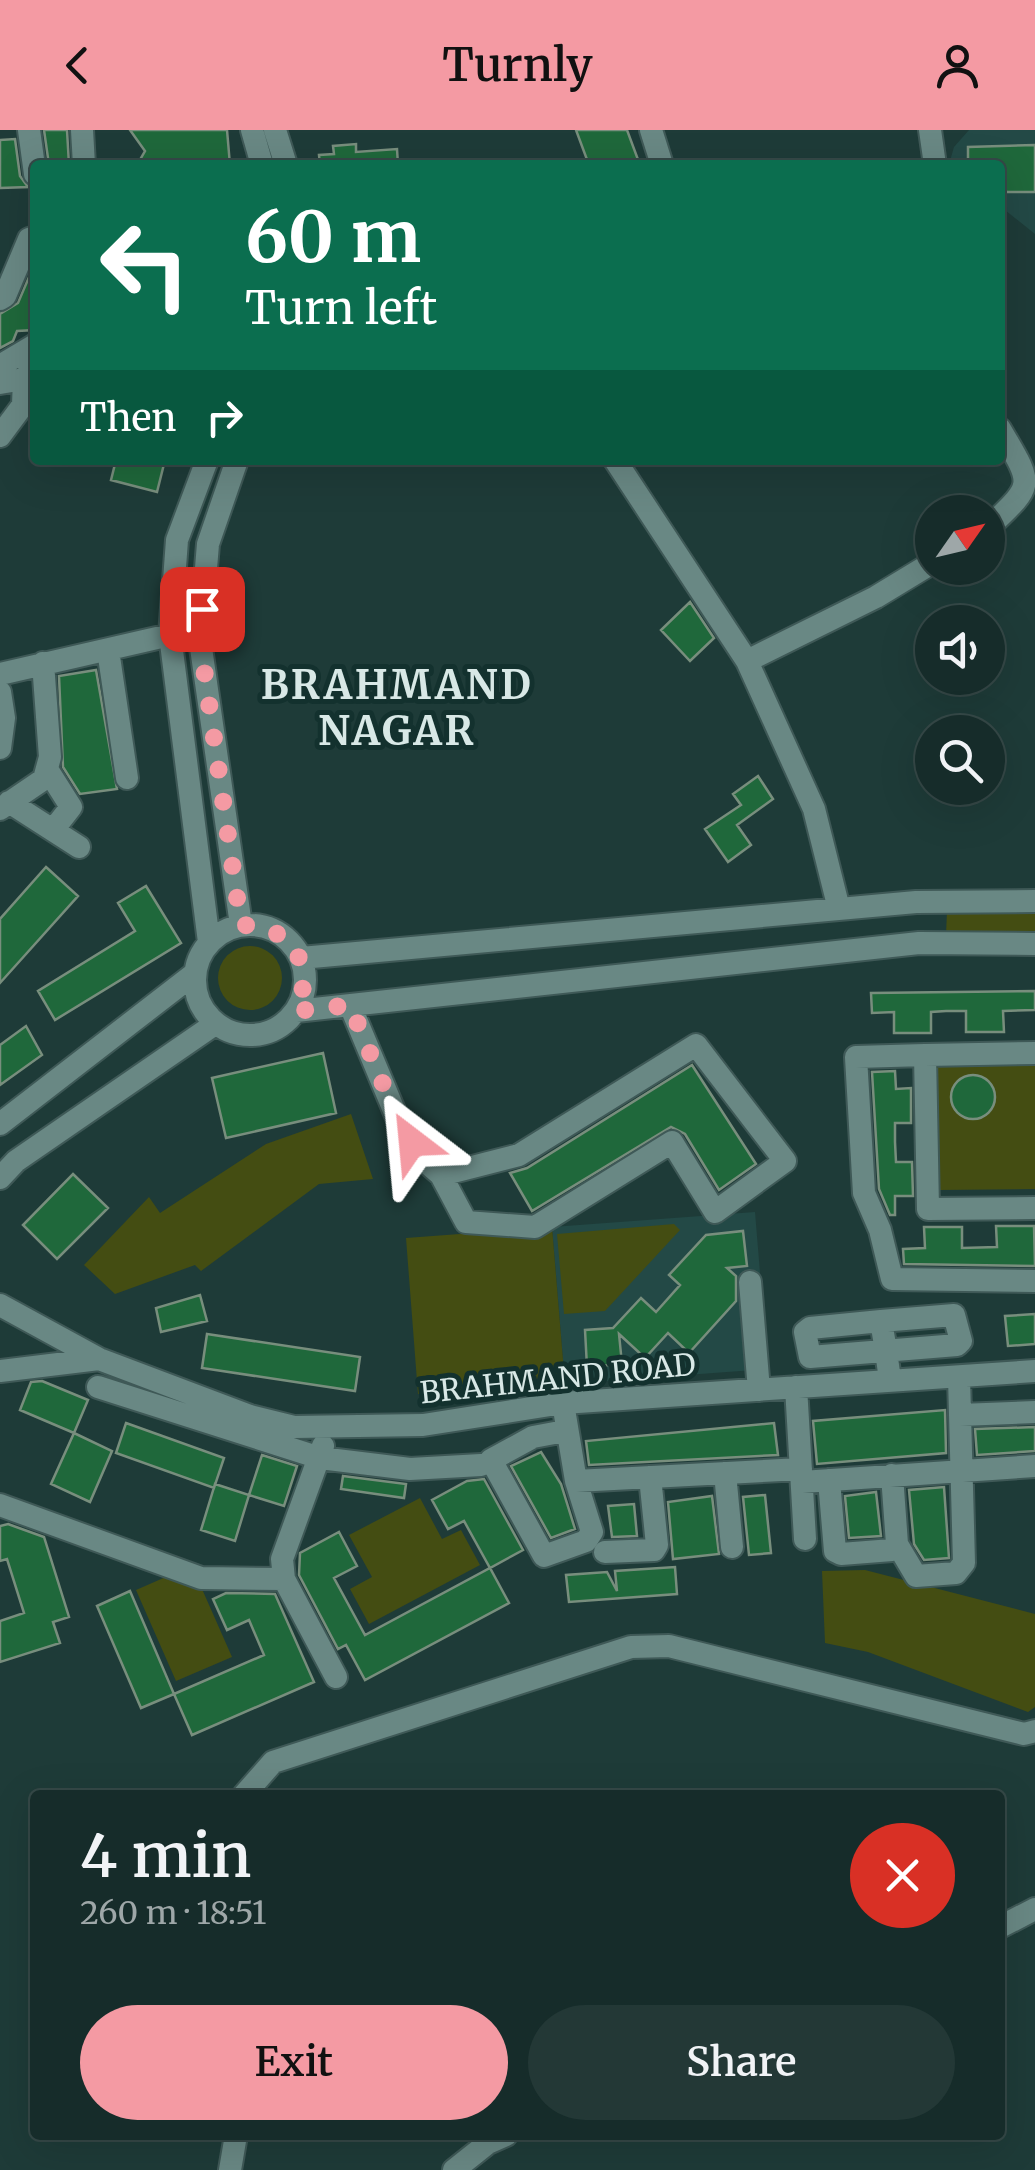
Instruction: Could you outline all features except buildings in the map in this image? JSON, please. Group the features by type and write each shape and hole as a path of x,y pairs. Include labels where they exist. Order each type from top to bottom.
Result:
{"street":[{"path":"29,130 33,160"},
{"path":"82,130 84,160"},
{"path":"96,130 96,160"},
{"path":"252,130 261,160"},
{"path":"274,130 284,160"},
{"path":"652,130 661,160"},
{"path":"930,130 934,160"},
{"path":"0,299 5,296 30,238"},
{"path":"0,436 23,405 11,372 30,351"},
{"path":"1005,438 1027,476 1029,488 1026,497 1005,514"},
{"path":"0,1124 194,974 209,942 171,640 177,540 205,465"},
{"path":"235,465 208,544 200,641 241,925"},
{"path":"618,465 747,661 814,809 839,909"},
{"path":"747,661 915,574"},
{"path":"0,674 171,640"},
{"path":"116,648 126,778"},
{"path":"43,663 47,769 44,778 4,806 80,847"},
{"path":"0,692 4,718 0,748"},
{"path":"47,769 71,807 53,830"},
{"path":"301,958 916,902 1035,901"},
{"path":"916,902 919,944"},
{"path":"194,974 195,993 215,1024 249,1036 268,1033 296,1011 304,994 301,958 276,931 241,925 209,942"},
{"path":"651,926 659,971"},
{"path":"296,1011 919,944 1035,944"},
{"path":"350,1005 398,1120 427,1163 441,1174 466,1222 534,1226 672,1142 715,1212 785,1161 696,1045 519,1155 441,1174"},
{"path":"0,1178 16,1161 215,1024"},
{"path":"1035,1053 856,1058 864,1193 880,1230 892,1279 1035,1281"},
{"path":"925,1055 928,1210 1035,1208"},
{"path":"750,1282 759,1390"},
{"name":"BRAHMAND ROAD","path":"0,1305 99,1359 250,1416 294,1427 423,1425 562,1403 1035,1371"},
{"path":"954,1315 961,1341 957,1345 807,1354 805,1332 810,1328 881,1321 954,1315"},
{"path":"881,1321 890,1380"},
{"name":"BRAHMAND ROAD","path":"0,1371 99,1359"},
{"path":"892,1475 897,1544 916,1576 956,1573 964,1563 959,1377"},
{"path":"796,1387 805,1538"},
{"path":"98,1388 320,1458 410,1470 481,1465"},
{"path":"562,1403 565,1431 591,1536 544,1556 492,1460 533,1437 565,1431"},
{"path":"960,1415 1035,1412"},
{"path":"327,1429 282,1560 284,1580 336,1677"},
{"path":"576,1481 725,1473 828,1480 1035,1466"},
{"path":"725,1473 732,1546"},
{"path":"605,1552 654,1550 658,1545 650,1477"},
{"path":"828,1480 835,1551 840,1554 892,1550 897,1544"},
{"path":"0,1505 34,1513 201,1578 284,1580"},
{"path":"248,1790 273,1762 631,1647 669,1646 1024,1734 1035,1730"},
{"path":"1005,1924 1035,1909"},
{"path":"230,2170 235,2140"},
{"path":"454,2170 493,2140"}],"shaded area":[{"path":"969,130 1035,130 1035,234 1005,210 1005,160 950,160 954,147"},
{"path":"755,1212 768,1369 565,1384 552,1227"}],"green space":[{"path":"1035,910 1035,935 946,935 947,911"},
{"path":"250,946 273,955 282,978 273,1001 250,1010 227,1001 218,978 227,955"},
{"path":"1035,1065 1035,1189 938,1190 936,1066"},
{"path":"351,1114 373,1179 319,1184 201,1271 195,1265 115,1294 84,1265 149,1197 160,1213 266,1144"},
{"path":"674,1224 680,1230 605,1311 564,1314 557,1234"},
{"path":"552,1227 565,1384 418,1394 406,1238"},
{"path":"420,1498 442,1539 461,1530 480,1565 369,1624 350,1589 372,1577 349,1535"},
{"path":"865,1570 1035,1614 1035,1707 1028,1712 868,1652 825,1643 822,1571"},
{"path":"168,1576 202,1589 232,1657 176,1681 136,1590"}],"district":[{"name":"BRAHMAND NAGAR","path":"397,708"}],"route":[{"path":"202,609 200,641 241,925 259,925 291,942 301,958 305,976 304,994 296,1011 350,1005 398,1120 412,1142"}]}
